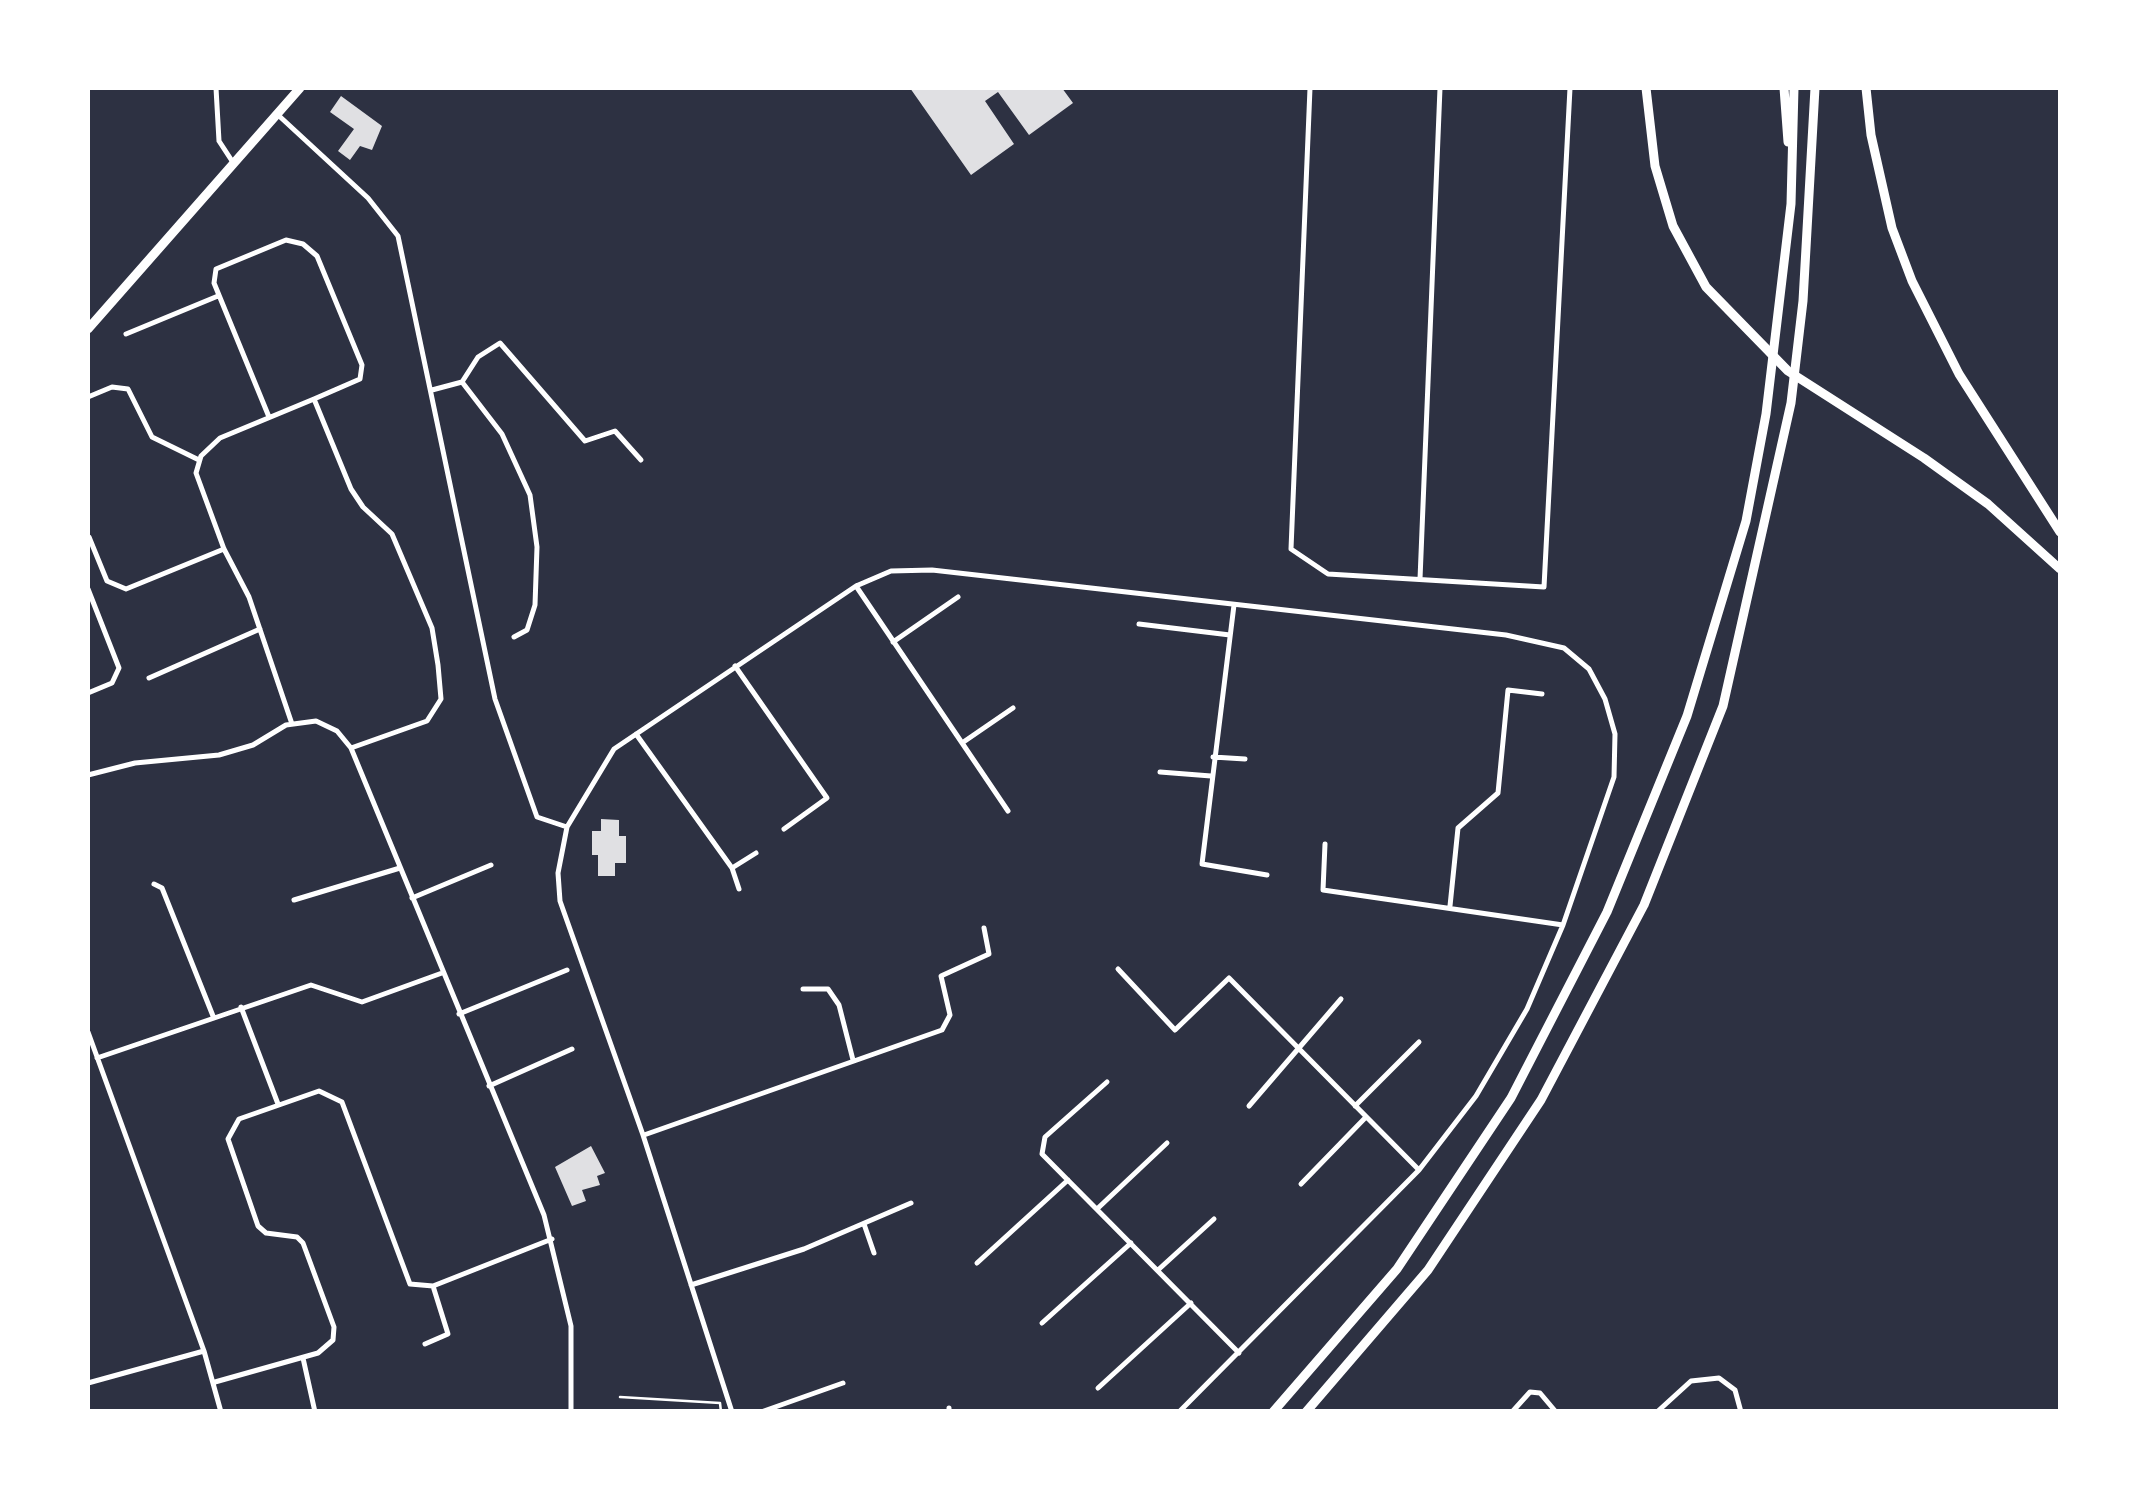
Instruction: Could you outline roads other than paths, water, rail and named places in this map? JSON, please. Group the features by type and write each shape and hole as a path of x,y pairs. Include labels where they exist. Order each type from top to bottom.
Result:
{"main road":[{"path":"88,329 300,88"},
{"path":"1646,88 1655,166 1672,226 1706,287 1750,337 1821,395 1972,492 2060,569"},
{"path":"1784,88 1791,204"},
{"path":"1273,1412 1396,1270 1510,1098 1607,912 1687,716 1746,520 1781,309 1791,204 1794,88"},
{"path":"1306,1412 1428,1270 1541,1100 1644,906 1724,706 1791,403 1803,301 1815,88"},
{"path":"1866,88 1871,135 1892,228 1912,281 1959,374 2060,532"}],"street":[{"path":"216,88 219,141 234,164"},
{"path":"1310,88 1291,549 1328,574 1544,586 1570,88"},
{"path":"1420,579 1440,88"},
{"path":"277,114 368,198 398,236 495,699 537,817 568,827"},
{"path":"269,417 218,296 216,269 286,240 303,244 317,256 362,365 360,379 220,438 200,460 196,473 260,629 292,724"},
{"path":"126,334 218,296"},
{"path":"432,390 462,382 478,357 500,343 586,441 615,431 641,460"},
{"path":"462,382 502,434 530,495 537,547 535,605 527,630 514,637"},
{"path":"88,398 112,387 128,388 152,437 200,460"},
{"path":"314,398 352,489 363,507 392,534 432,628 438,665 441,699 427,721 351,748"},
{"path":"89,537 107,581 126,589 224,549"},
{"path":"732,1412 643,1136 560,901 558,874 568,827 591,780 614,749 856,586 892,572 932,570 1234,604 1506,636 1564,648 1590,669 1605,699 1615,734 1614,777 1562,925 1527,1009 1502,1052 1419,1170 1179,1412"},
{"path":"856,586 1008,811"},
{"path":"88,589 119,668 112,682 88,693"},
{"path":"893,642 958,597"},
{"path":"1234,604 1202,864 1267,875"},
{"path":"1139,624 1230,635"},
{"path":"150,678 260,629"},
{"path":"735,666 827,798 784,829"},
{"path":"1450,906 1458,828 1498,793 1508,690 1542,694"},
{"path":"962,743 1012,708"},
{"path":"88,775 135,763 219,756 253,745 292,724 316,720 337,731 351,748 552,1239 571,1326 570,1412"},
{"path":"635,732 732,868 739,889"},
{"path":"1213,757 1245,758"},
{"path":"1160,772 1210,776"},
{"path":"1325,844 1324,890 1562,925"},
{"path":"732,868 756,852"},
{"path":"412,898 490,865"},
{"path":"294,900 400,868"},
{"path":"154,884 162,888 214,1017"},
{"path":"643,1136 942,1030 950,1015 941,976 990,954 984,928"},
{"path":"1118,969 1175,1030 1229,978 1419,1170"},
{"path":"459,1014 567,970"},
{"path":"98,1058 311,985 362,1002 442,973"},
{"path":"803,989 828,989 839,1005 854,1061"},
{"path":"1249,1106 1342,1000"},
{"path":"241,1007 278,1104"},
{"path":"88,1032 215,1382 221,1412"},
{"path":"1354,1106 1419,1042"},
{"path":"489,1086 572,1049"},
{"path":"1107,1082 1045,1137 1042,1154 1240,1353"},
{"path":"215,1382 328,1348 334,1327 303,1243 297,1237 266,1233 258,1226 228,1139 239,1119 320,1091 342,1102 410,1284 433,1286 552,1239"},
{"path":"1301,1184 1366,1117"},
{"path":"1097,1209 1167,1143"},
{"path":"977,1262 1068,1180"},
{"path":"691,1285 804,1249 911,1203"},
{"path":"1158,1270 1214,1219"},
{"path":"864,1224 874,1253"},
{"path":"1042,1324 1131,1244"},
{"path":"425,1344 448,1334 433,1286"},
{"path":"1098,1388 1191,1304"},
{"path":"88,1382 204,1351"},
{"path":"302,1358 315,1412"},
{"path":"1657,1412 1679,1387 1691,1381 1719,1378 1735,1390 1741,1412"},
{"path":"761,1412 843,1383"},
{"path":"1512,1412 1530,1392 1540,1393 1556,1412"},
{"path":"792,1401 796,1412"}]}
